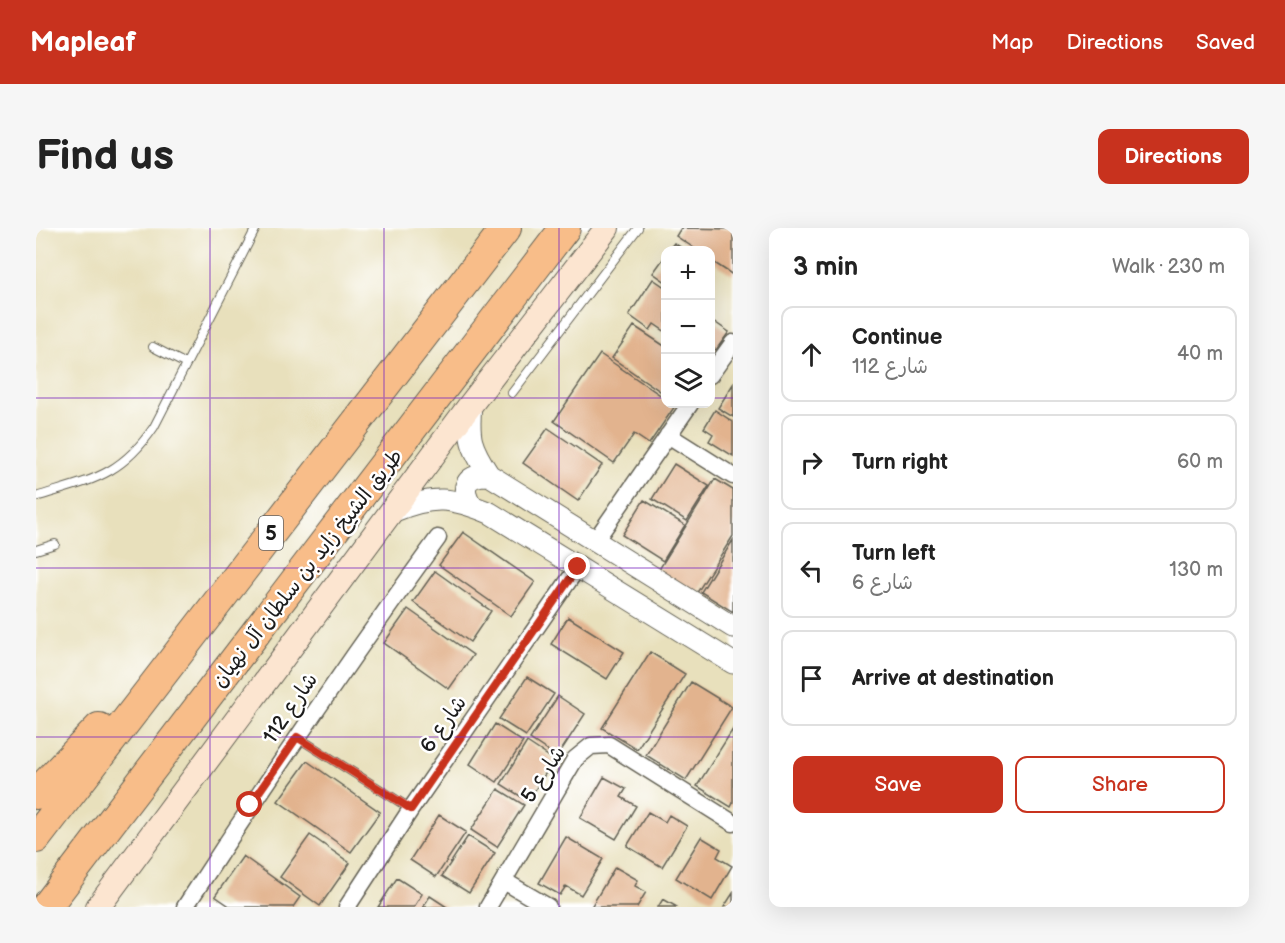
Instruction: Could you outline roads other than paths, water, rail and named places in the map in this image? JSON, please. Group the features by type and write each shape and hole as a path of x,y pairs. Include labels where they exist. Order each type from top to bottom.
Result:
{"highway":[{"name":"5","path":"36,838 506,228"},
{"name":"طريق الشيخ زايد بن سلطان آل نهيان","path":"46,907 566,228"},
{"path":"36,794 196,629"}],"main road":[{"path":"98,907 394,511 471,404 607,228"}],"street":[{"path":"715,369 733,343"},
{"path":"471,404 469,429 474,454 489,475 733,627"},
{"path":"595,541 687,408"},
{"path":"668,435 733,476"},
{"path":"472,506 466,498 465,488 470,479 478,474 489,475"},
{"path":"394,511 415,502 438,499 472,506 490,513 733,663"},
{"name":"شارع 112","path":"185,907 358,648 438,538"},
{"name":"شارع 6","path":"347,907 411,809 578,567"},
{"name":"شارع 5","path":"488,907 575,759 591,746 609,745 733,823"},
{"path":"504,880 548,907"}],"lane":[{"path":"36,497 98,478 125,462 135,453 154,427 256,228"},
{"path":"512,393 638,228"},
{"path":"153,347 186,364"},
{"path":"36,550 55,544"},
{"path":"297,737 411,809"}]}
